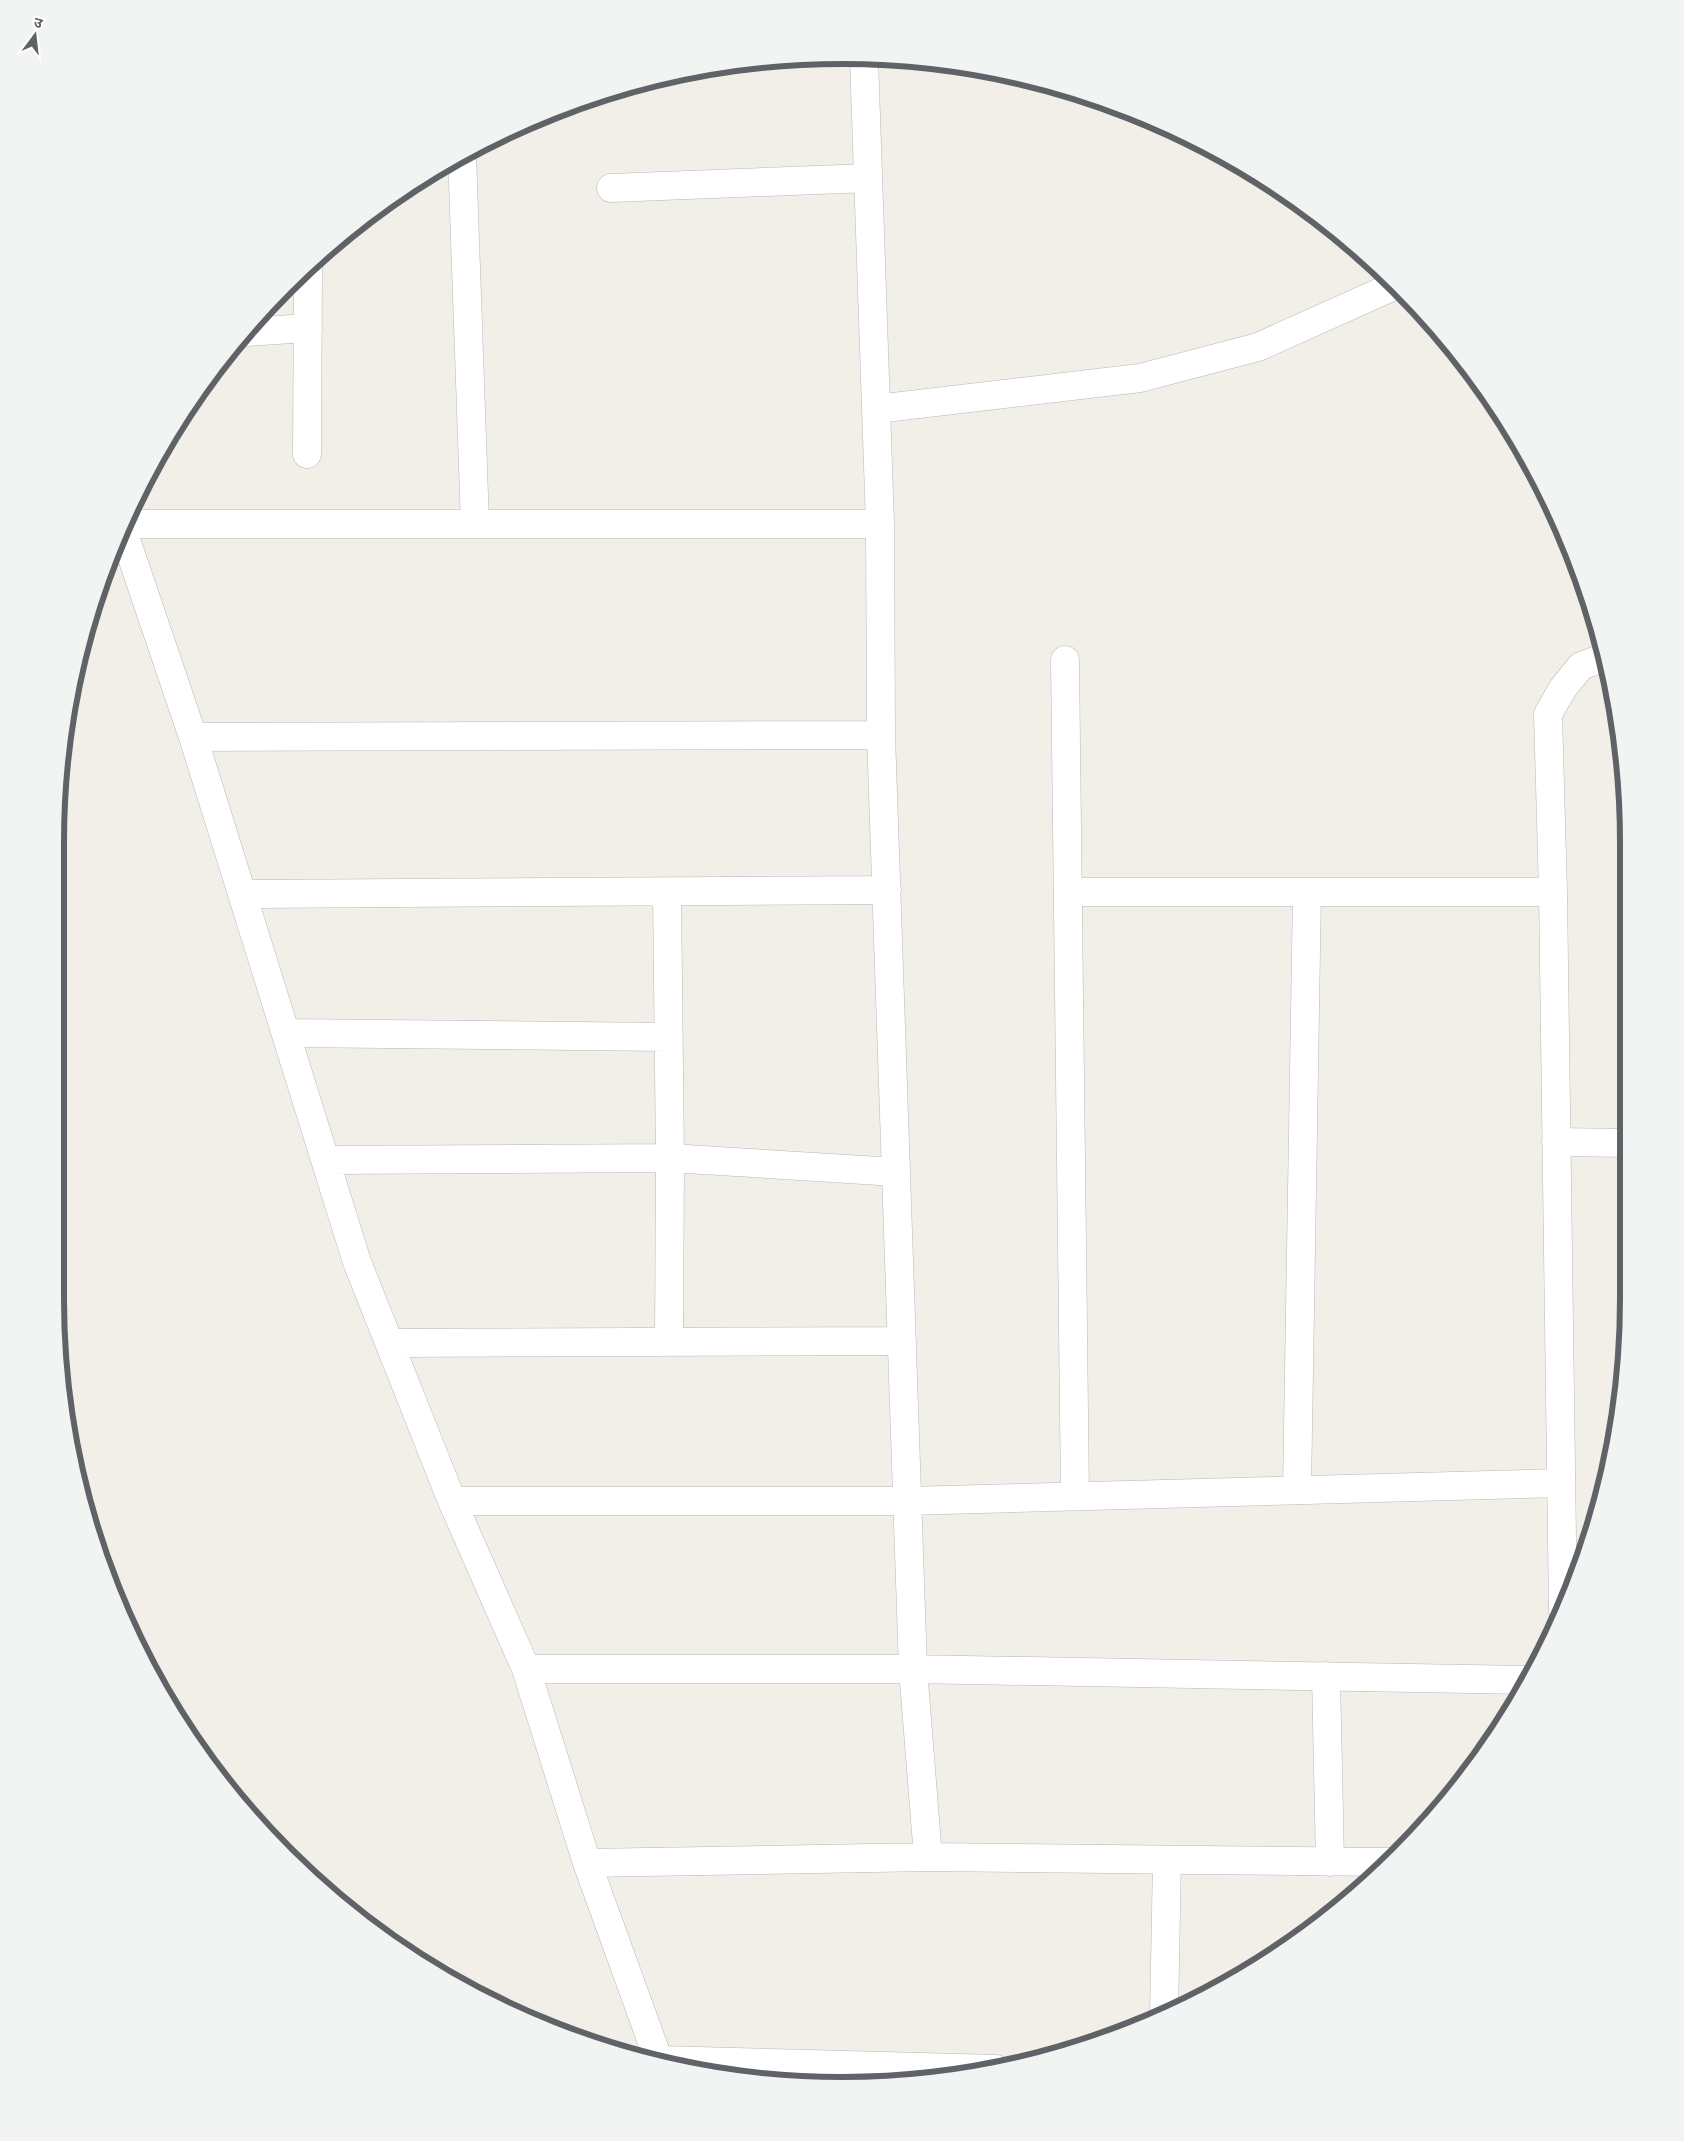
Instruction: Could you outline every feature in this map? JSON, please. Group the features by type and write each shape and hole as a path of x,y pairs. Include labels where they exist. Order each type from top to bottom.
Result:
{"street":[{"path":"864,64 880,524 881,735 913,1669 928,1857"},
{"path":"457,166 475,524"},
{"path":"611,188 868,178"},
{"path":"307,454 308,277"},
{"path":"876,409 1140,378 1258,347 1388,289"},
{"path":"255,331 308,328"},
{"path":"132,524 880,524"},
{"path":"126,538 193,737 357,1262 452,1501 526,1669 587,1864 656,2054"},
{"path":"1065,660 1075,1496"},
{"path":"1563,1592 1554,892 1548,714 1563,688 1581,666 1598,660"},
{"path":"193,737 881,735"},
{"path":"242,894 887,890"},
{"path":"666,892 670,1158 669,1342"},
{"path":"1068,892 1554,892"},
{"path":"1297,1490 1307,892"},
{"path":"286,1033 668,1037"},
{"path":"1556,1142 1620,1143"},
{"path":"326,1160 670,1158 896,1172"},
{"path":"390,1343 902,1341"},
{"path":"452,1501 908,1501 1561,1483"},
{"path":"526,1669 913,1669 1520,1680"},
{"path":"1326,1676 1330,1862"},
{"path":"587,1864 928,1857 1378,1862"},
{"path":"1164,2007 1167,1861"},
{"path":"694,2063 959,2068"}]}
